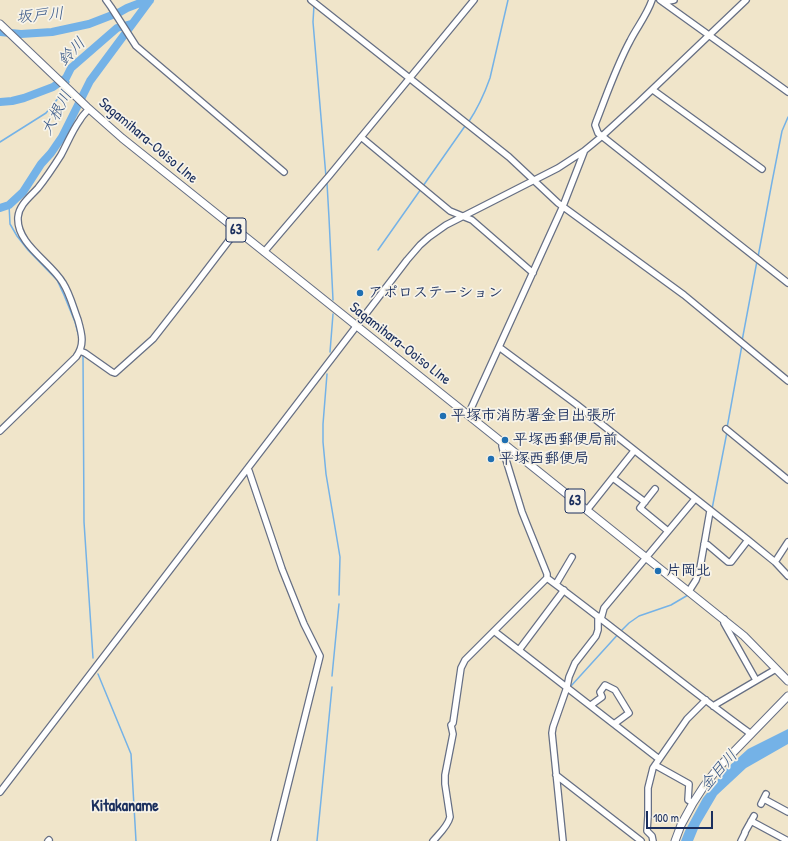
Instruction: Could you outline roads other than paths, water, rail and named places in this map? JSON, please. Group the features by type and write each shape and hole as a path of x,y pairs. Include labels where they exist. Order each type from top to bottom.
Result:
{"main road":[{"name":"Sagamihara-Ooiso LIne","path":"1,25 88,108 122,138 724,619 744,636 788,680"},
{"path":"675,841 681,825 693,803 718,768 788,696"}],"street":[{"path":"106,0 133,44 284,172"},
{"path":"311,0 509,157 562,206 684,294 788,381"},
{"path":"264,252 474,0"},
{"path":"652,0 650,7 630,40 618,64 595,125 598,133 601,137 788,283"},
{"path":"662,1 674,0"},
{"path":"0,792 420,245 446,225 558,168 584,151 653,90 746,0"},
{"path":"662,1 788,92"},
{"path":"653,90 762,169"},
{"path":"0,431 76,357 82,345 79,323 68,291 55,272 23,238 18,219 19,210 38,188 57,162 79,121 88,108"},
{"path":"361,137 450,211 472,220 533,273"},
{"path":"468,415 533,273 584,151"},
{"path":"80,351 85,352 115,373 153,339 237,230"},
{"path":"499,347 576,404 776,562 788,576"},
{"path":"727,430 788,480"},
{"path":"503,443 503,450 522,512 547,574 547,578 600,617 751,734"},
{"path":"587,510 634,451"},
{"path":"247,469 249,471 284,576 304,624 320,656 274,841"},
{"path":"613,478 645,502"},
{"path":"655,489 640,508 668,531"},
{"path":"563,841 552,733 574,663 596,636 600,617 604,608 694,498"},
{"path":"688,591 696,580 700,568 712,512"},
{"path":"706,544 728,562 731,562 748,540"},
{"path":"776,562 788,542"},
{"path":"556,584 572,557"},
{"path":"433,841 447,825 450,817 445,784 453,734 451,725 453,722 461,668 465,660 547,578"},
{"path":"519,650 564,590"},
{"path":"724,619 724,623 756,680"},
{"path":"494,631 659,759"},
{"path":"713,706 776,668"},
{"path":"591,706 602,697 600,692 605,685 615,690 629,713 614,724"},
{"path":"653,841 652,836 647,831 648,788 653,768 687,718 706,700"},
{"path":"655,765 689,784 688,800 693,803"},
{"path":"556,775 641,841"},
{"path":"764,799 788,812"},
{"path":"741,841 752,818 788,841"}],"water":[{"path":"788,729 788,744 746,768 717,795 700,824 693,841 681,841 703,798 727,768 748,749"}],"waterway":[{"name":"坂戸川","path":"0,32 21,34 52,32 89,24 150,0"},
{"name":"大根川","path":"0,208 9,205 23,192 41,164 62,137 90,81 150,0"},
{"path":"468,123 475,112 490,78 508,0"},
{"path":"314,5 313,22 326,177"},
{"name":"鈴川","path":"0,102 24,98 53,87 66,78 71,68 117,28 131,24"},
{"path":"66,78 69,82 67,85"},
{"path":"0,142 46,113 65,90"},
{"path":"758,257 782,131 788,117"},
{"path":"423,186 465,126"},
{"path":"327,183 333,300"},
{"path":"378,250 421,189"},
{"path":"9,205 10,224 28,250 57,280 75,322 79,337"},
{"path":"742,341 757,261"},
{"path":"330,352 333,314"},
{"path":"727,428 742,345"},
{"path":"83,354 84,522 93,658"},
{"path":"327,374 323,442 326,474 340,557 339,595"},
{"path":"712,509 727,432"},
{"path":"571,686 629,623 639,616 671,605 688,595"},
{"path":"332,676 339,604"},
{"path":"98,674 131,754 136,841"},
{"path":"317,841 332,687"}],"place":[{"name":"アポロステーション","path":"360,293"},
{"name":"平塚市消防署金目出張所","path":"443,416"},
{"name":"平塚西郵便局前","path":"505,440"},
{"name":"平塚西郵便局","path":"491,459"},
{"name":"片岡北","path":"658,571"}],"district":[{"name":"Kitakaname","path":"125,807"}],"water label":[{"name":"金目川","path":"719,771"}]}
